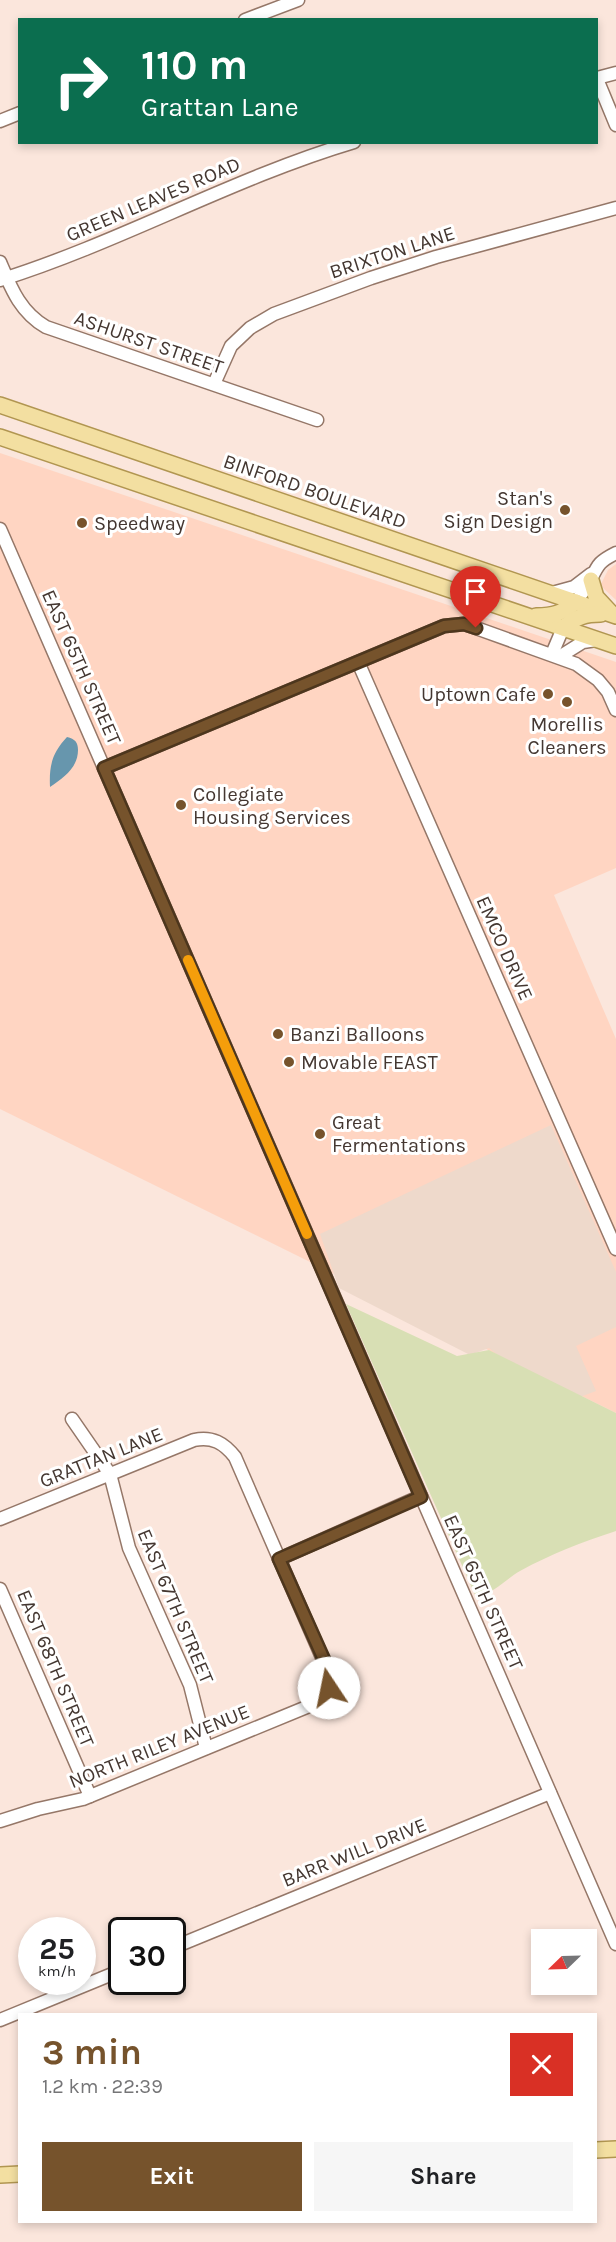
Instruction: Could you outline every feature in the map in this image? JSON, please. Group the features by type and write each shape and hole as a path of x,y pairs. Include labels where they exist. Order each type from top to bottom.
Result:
{"main road":[{"name":"BINFORD BOULEVARD","path":"0,405 614,615"},
{"path":"3,439 616,645"},
{"path":"592,577 596,597 614,615"},
{"path":"530,616 552,616 576,602"},
{"path":"563,628 574,619 587,614 614,615"},
{"path":"597,2150 616,2149"},
{"path":"0,2175 18,2174"}],"street":[{"path":"250,18 298,0"},
{"path":"598,78 616,73"},
{"path":"598,80 616,125"},
{"path":"0,122 18,114"},
{"name":"GREEN LEAVES ROAD","path":"3,279 97,245 282,167 348,144"},
{"name":"BRIXTON LANE","path":"214,384 231,346 250,328 274,314 428,260 616,208"},
{"name":"ASHURST STREET","path":"0,262 3,279 24,310 46,327 317,420"},
{"name":"EAST 65TH STREET","path":"0,529 616,1944"},
{"path":"576,602 600,563 616,553"},
{"path":"552,593 574,587 592,577"},
{"path":"104,768 444,626 455,624 476,628 576,664 594,675 608,692 616,710"},
{"path":"556,656 563,628"},
{"path":"556,656 583,642 599,640"},
{"name":"EMCO DRIVE","path":"358,662 616,1250"},
{"name":"EAST 67TH STREET","path":"72,1419 110,1474 129,1548 190,1685 206,1748"},
{"name":"GRATTAN LANE","path":"0,1519 194,1440 210,1439 218,1441 234,1457 279,1559"},
{"path":"279,1559 421,1497"},
{"name":"NORTH RILEY AVENUE","path":"0,1821 90,1796 314,1704 327,1692 330,1673 279,1559"},
{"name":"EAST 68TH STREET","path":"0,1589 90,1796"},
{"name":"BARR WILL DRIVE","path":"186,1942 550,1792"},
{"path":"0,2020 108,1976"}],"shaded area":[{"path":"0,453 616,662 616,868 554,895 616,1039 616,1413 0,1109"},
{"path":"616,564 616,600 601,584 608,570"},
{"path":"551,1125 616,1272 616,1327 576,1346 596,1391 580,1397 512,1366 489,1348 470,1355 339,1288 320,1234"}],"green space":[{"path":"346,1304 457,1356 489,1350 616,1413 616,1531 543,1559 520,1571 488,1593 476,1597"}],"water":[{"path":"67,737 77,743 75,762 65,776 50,787 52,760"}],"slow traffic":[{"path":"188,960 307,1234"}],"place":[{"name":"Stan's Sign Design","path":"565,510"},
{"name":"Speedway","path":"82,523"},
{"name":"Uptown Cafe","path":"548,694"},
{"name":"Morellis Cleaners","path":"567,702"},
{"name":"Collegiate Housing Services","path":"181,805"},
{"name":"Banzi Balloons","path":"278,1034"},
{"name":"Movable FEAST","path":"289,1062"},
{"name":"Great Fermentations","path":"320,1134"}],"route":[{"path":"329,1688 330,1673 279,1559 421,1497 104,768 444,626 464,624 476,628"}]}
